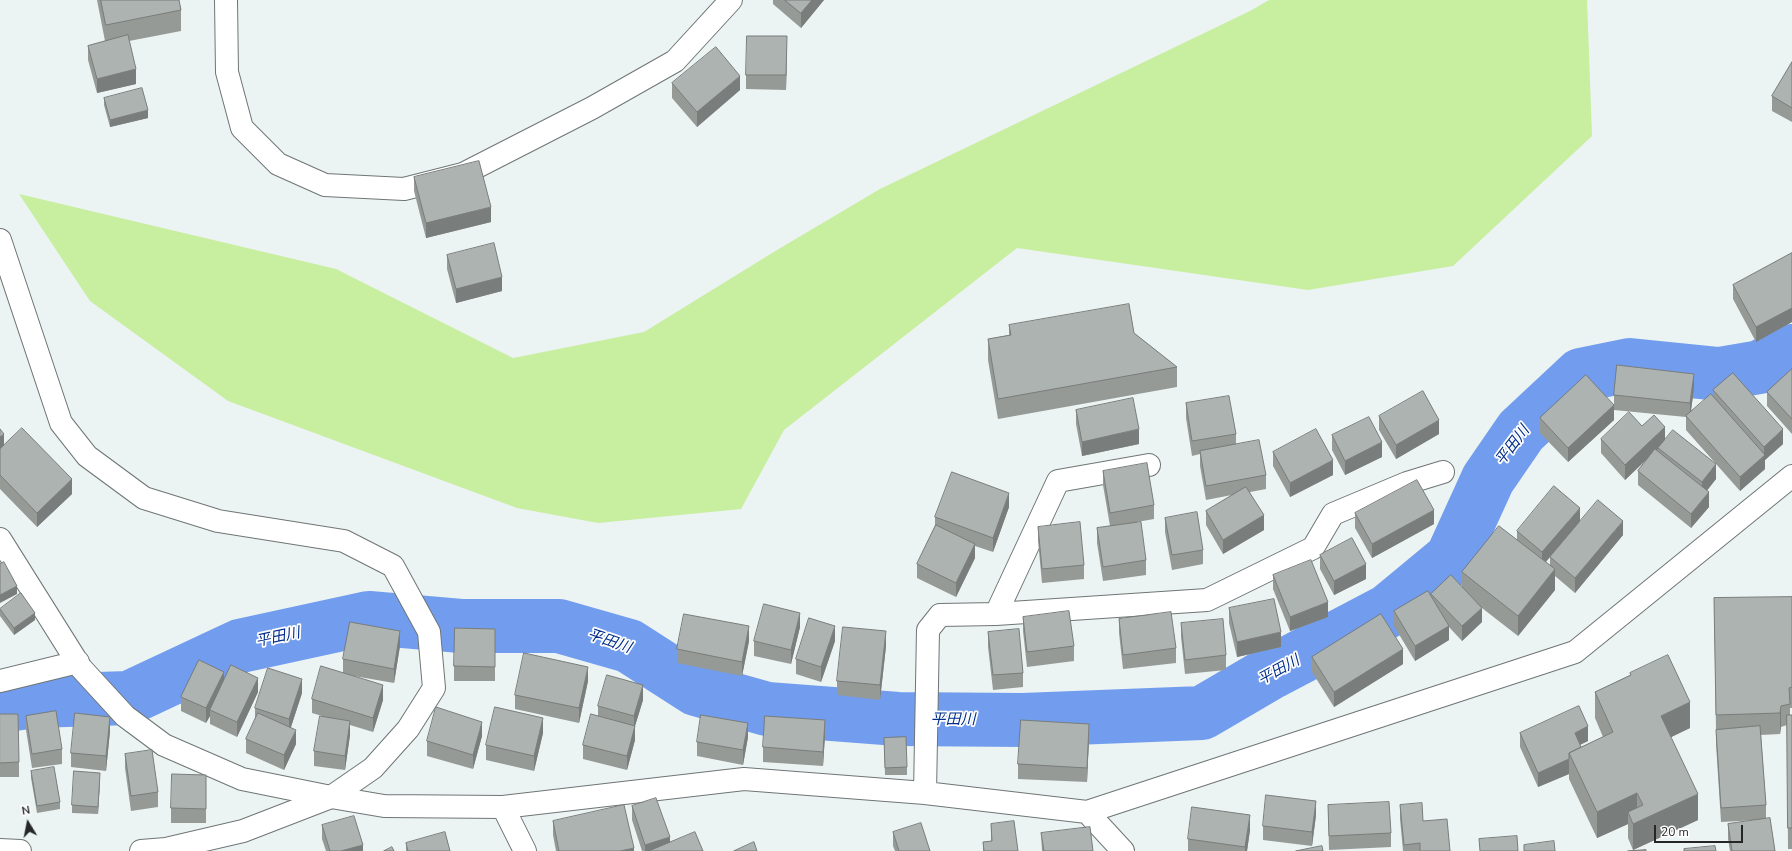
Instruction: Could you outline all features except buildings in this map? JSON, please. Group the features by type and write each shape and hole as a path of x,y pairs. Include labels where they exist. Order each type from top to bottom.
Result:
{"street":[{"path":"226,0 227,72 242,128 278,164 325,185 404,189 463,174 592,108 675,61 731,0"},
{"path":"0,240 61,423 87,456 144,498 218,521 344,541 393,566 429,632 434,688 408,729 374,768 331,797 243,832 166,849 141,851"},
{"path":"996,614 1058,481 1149,465"},
{"path":"925,793 928,630 940,615 996,614 1207,600 1313,548 1333,514 1407,483 1443,472"},
{"path":"0,540 78,662 125,716 164,745 242,779 384,806 503,807 744,779 925,793 1087,812 1575,652 1792,476"},
{"path":"0,681 78,662"},
{"path":"503,807 525,851"},
{"path":"1087,812 1123,851"},
{"path":"0,850 20,851"}],"green space":[{"path":"1269,0 1587,0 1592,136 1453,266 1308,290 1017,248 784,430 741,509 598,523 517,508 228,401 90,301 19,194 336,269 513,358 644,332 777,250 880,189 1250,11"}],"waterway":[{"name":"平田川","path":"0,706 35,701 129,698 240,646 369,618 461,626 559,626 629,646 696,689 767,709 898,719 1023,720 1202,713 1272,672 1388,611 1452,558 1488,479 1521,431 1581,375 1630,365 1719,374 1760,367 1792,351"}]}
